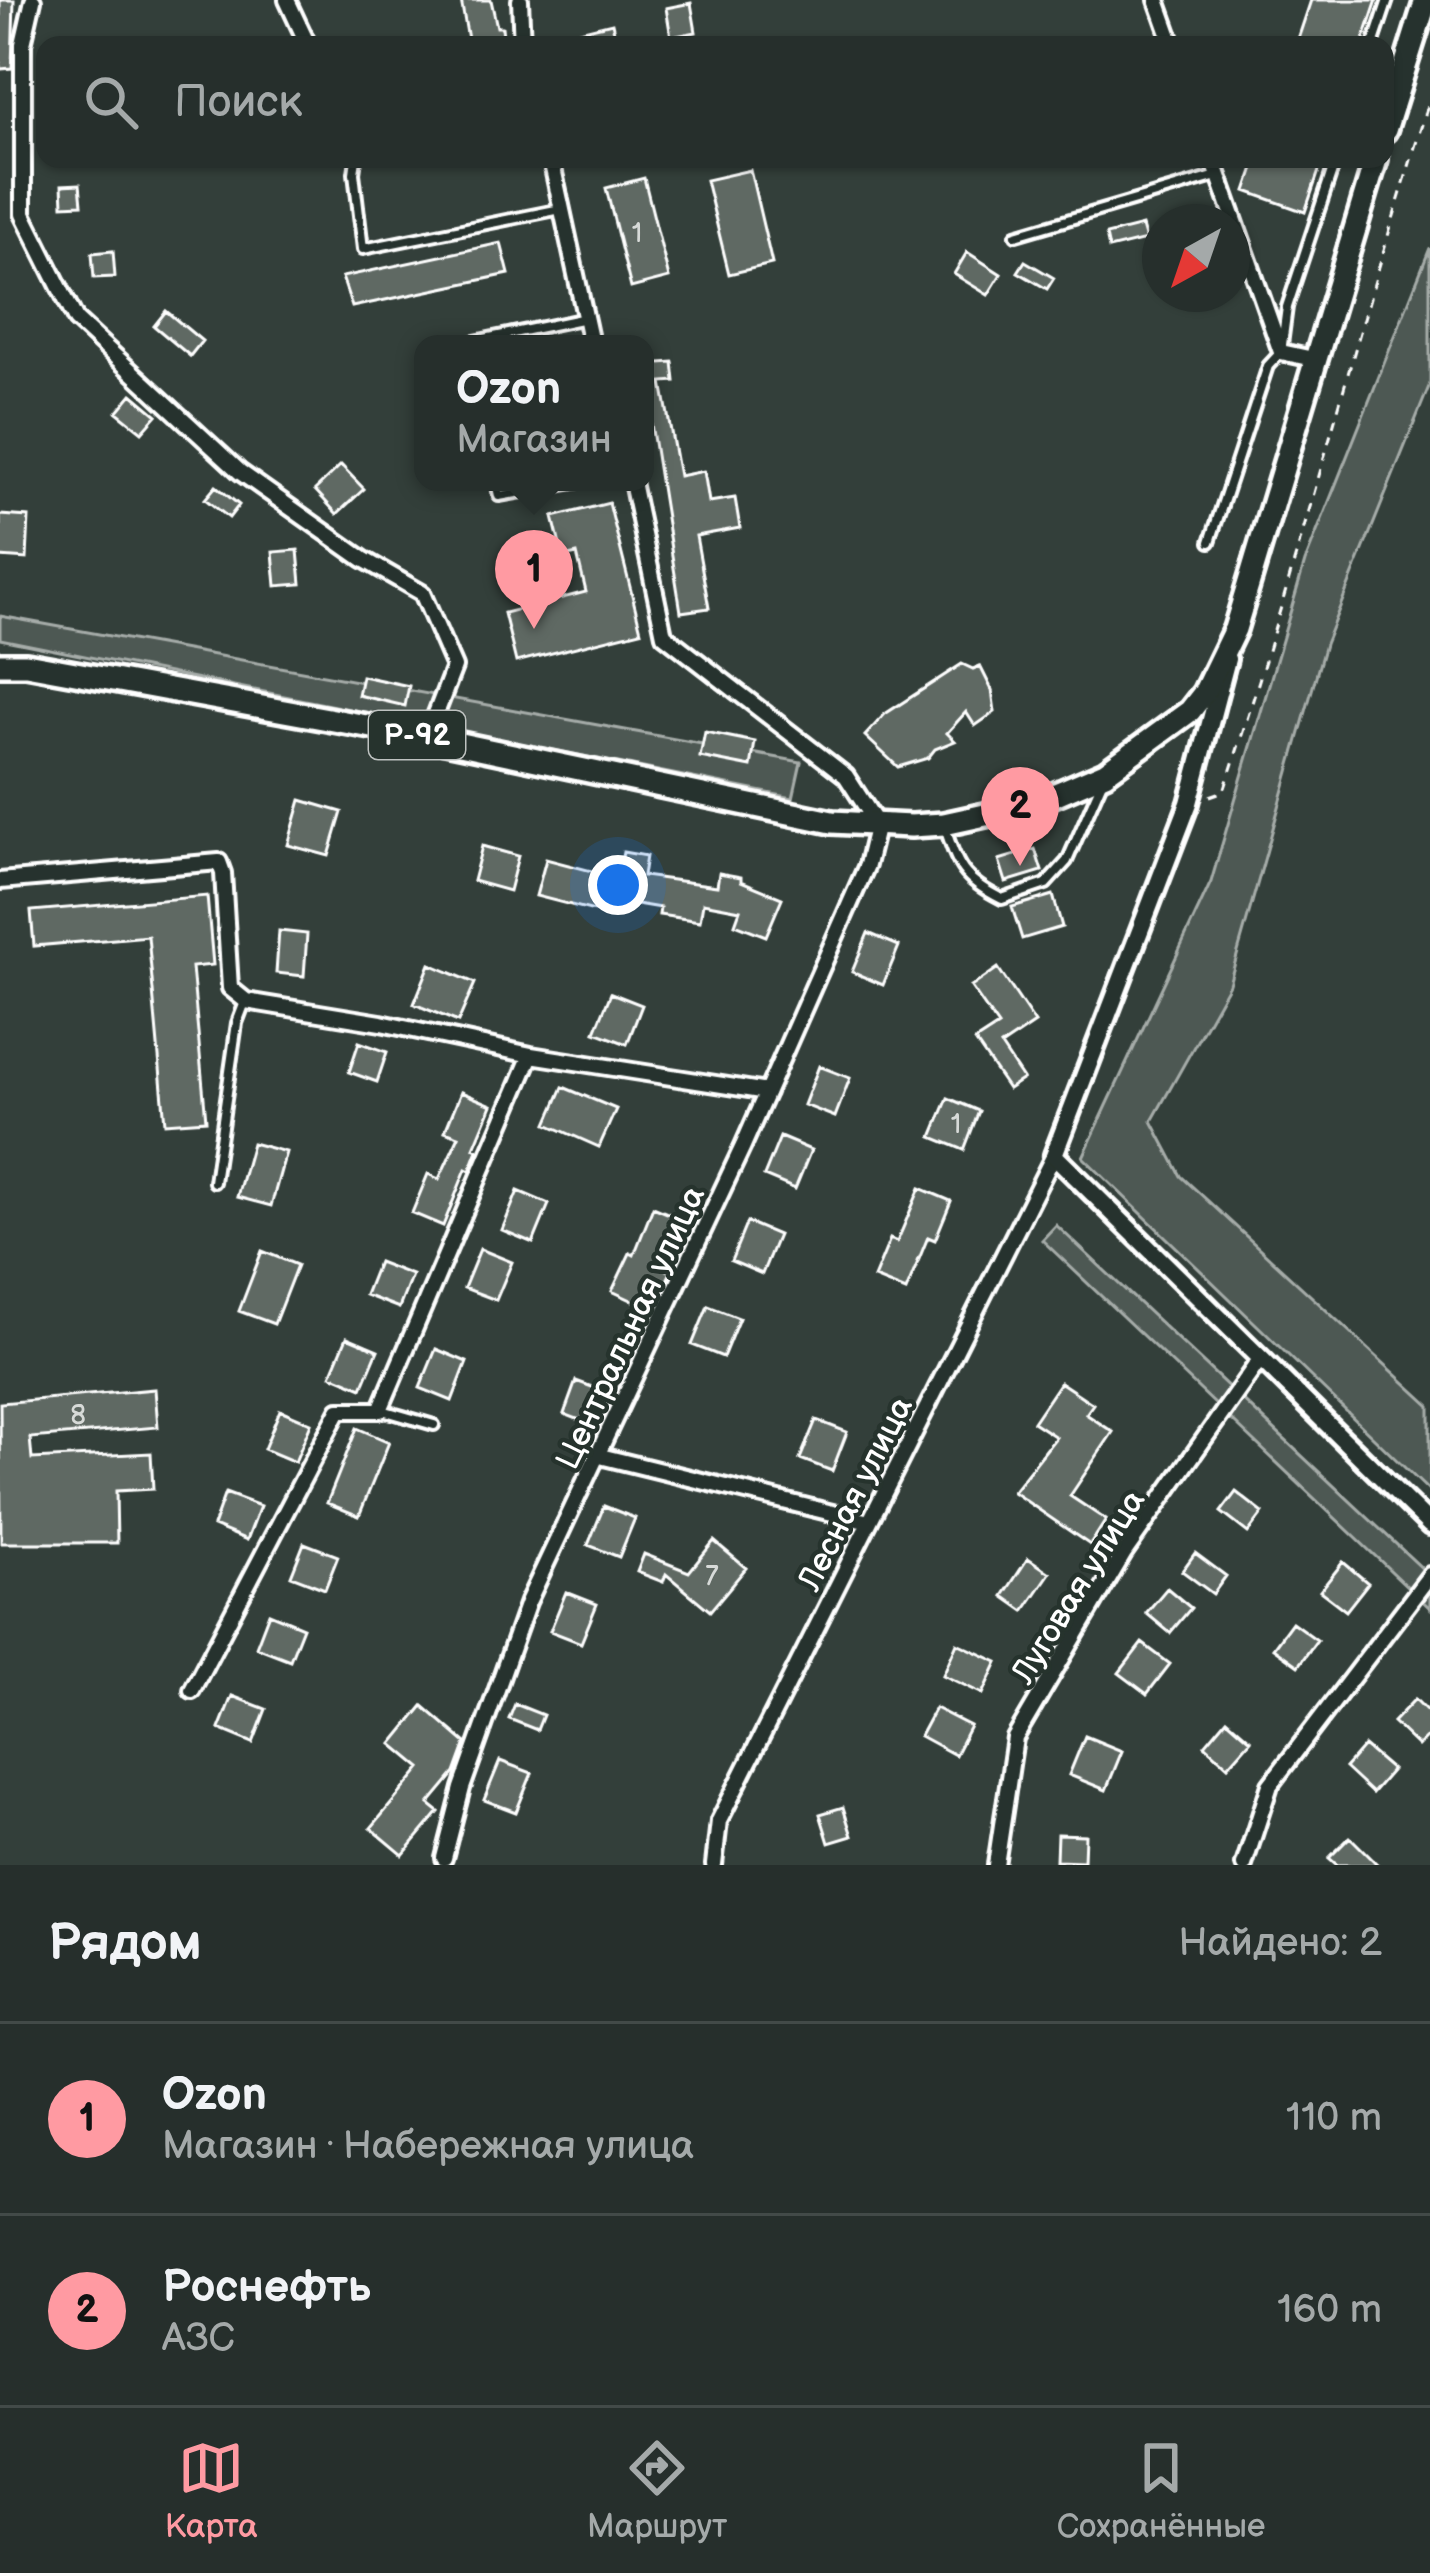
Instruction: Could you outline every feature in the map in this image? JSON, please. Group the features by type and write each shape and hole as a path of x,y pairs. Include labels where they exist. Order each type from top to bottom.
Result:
{"main road":[{"path":"1394,101 1426,0"},
{"name":"Р-92","path":"0,664 26,664 428,737 832,822 944,824 1049,797 1106,772 1190,711 1204,693 1235,629 1373,168"}],"street":[{"path":"33,0 22,44 22,214 76,320 240,472 363,559 422,593 454,667 428,737"},
{"path":"287,0 304,36"},
{"path":"520,0 522,36"},
{"path":"1157,0 1170,36"},
{"path":"552,168 589,335"},
{"path":"1216,168 1282,352 1313,359"},
{"path":"634,491 664,635 846,776 877,824"},
{"path":"1235,629 1189,803 1054,1155 1430,1525"},
{"name":"Центральная улица","path":"443,1858 462,1788 528,1602 767,1092 867,865 877,824"},
{"path":"0,881 219,862 224,873 230,988 246,1001 382,1023 531,1055 767,1092"},
{"path":"193,1690 340,1410 380,1409 531,1055"},
{"name":"Лесная улица","path":"713,1862 719,1821 1054,1155"},
{"name":"Луговая улица","path":"996,1865 1015,1738 1124,1553 1261,1358"},
{"path":"600,1456 869,1522"},
{"path":"1244,1865 1270,1785 1430,1575"}],"lane":[{"path":"1376,36 1388,0"},
{"path":"355,168 363,250 562,209"},
{"path":"1210,542 1268,366 1282,352 1287,308 1333,168"},
{"path":"1016,235 1218,176"},
{"path":"504,335 586,318"},
{"path":"498,491 499,496 528,491"},
{"path":"944,824 958,868 976,886 1002,899 1046,884 1067,861 1106,772"},
{"path":"214,1182 237,1023 246,1001"},
{"path":"380,1409 434,1425"}],"path":[{"path":"1189,803 1224,790 1430,99"}],"shaded area":[{"path":"1430,248 1430,384 1325,644 1229,984 1152,1121 1181,1176 1430,1406 1430,1492 1083,1157 1211,882 1305,562"},
{"path":"0,616 801,762 793,798 0,639"},
{"path":"1056,1225 1430,1576 1430,1608 1042,1240"}],"building":[{"path":"0,0 14,0 12,68 0,69"},
{"path":"461,0 491,0 503,36 467,36"},
{"path":"1311,0 1377,0 1365,36 1299,36"},
{"path":"691,3 696,32 671,36 666,8"},
{"path":"612,23 615,36 580,36 579,31"},
{"path":"1254,168 1320,168 1305,212 1246,191"},
{"path":"750,170 772,264 729,274 706,180"},
{"path":"644,178 669,278 631,288 606,188"},
{"path":"80,184 82,204 63,205 62,185"},
{"path":"1142,226 1142,241 1109,249 1106,235"},
{"path":"501,243 509,274 352,307 342,277"},
{"path":"113,251 115,277 94,278 92,253"},
{"path":"967,252 1001,274 988,295 954,274"},
{"path":"1025,261 1054,278 1047,289 1018,272"},
{"path":"166,311 202,341 190,356 154,326"},
{"path":"673,362 675,381 662,382 679,476 704,471 709,502 735,498 740,528 696,536 709,608 681,612 654,442 654,363"},
{"path":"132,394 157,415 142,432 117,412"},
{"path":"341,465 364,489 337,514 315,490"},
{"path":"216,486 239,505 229,518 205,499"},
{"path":"609,503 641,631 516,662 504,613 586,592 577,554 563,557 553,517"},
{"path":"0,515 29,517 27,559 0,557"},
{"path":"298,550 301,584 276,586 273,552"},
{"path":"962,664 973,669 980,666 992,690 995,712 975,726 966,712 947,733 955,741 935,749 928,758 898,767 865,736 885,714"},
{"path":"362,676 409,686 405,706 358,695"},
{"path":"705,732 755,742 751,767 700,757"},
{"path":"301,800 342,812 329,856 288,845"},
{"path":"482,846 518,856 509,891 473,881"},
{"path":"1035,849 1042,871 1006,882 999,860"},
{"path":"623,852 646,856 643,876 717,886 719,873 741,877 782,898 766,936 735,924 740,910 703,903 700,921 659,915 660,908 601,898 598,912 536,896 546,859 618,878"},
{"path":"1053,895 1062,927 1022,939 1012,907"},
{"path":"207,896 213,965 192,967 206,1120 165,1123 148,936 34,946 31,911"},
{"path":"279,931 307,934 304,976 276,973"},
{"path":"868,933 899,946 883,985 852,972"},
{"path":"430,964 475,983 458,1022 414,1004"},
{"path":"998,968 1035,1023 1001,1046 1023,1079 1008,1089 975,1041 998,1026 971,987"},
{"path":"611,993 642,1005 627,1044 595,1032"},
{"path":"359,1042 387,1052 377,1082 349,1072"},
{"path":"819,1066 850,1078 835,1117 804,1105"},
{"path":"563,1087 616,1109 599,1147 547,1124"},
{"path":"461,1092 492,1105 470,1171 466,1169 443,1226 412,1213 428,1174 439,1179 459,1136 445,1131"},
{"path":"948,1098 979,1111 964,1150 932,1137"},
{"path":"780,1137 811,1150 795,1189 764,1176"},
{"path":"252,1143 286,1152 271,1206 237,1197"},
{"path":"920,1188 951,1201 935,1240 928,1237 906,1291 874,1278 890,1239 897,1242"},
{"path":"518,1191 549,1204 533,1243 502,1230"},
{"path":"653,1207 684,1220 665,1269 671,1272 653,1310 612,1291 630,1253 634,1255"},
{"path":"747,1222 778,1235 762,1274 731,1261"},
{"path":"480,1249 512,1262 496,1300 464,1288"},
{"path":"262,1251 297,1265 274,1324 239,1311"},
{"path":"378,1262 412,1275 399,1308 365,1295"},
{"path":"708,1306 739,1318 723,1357 692,1345"},
{"path":"347,1337 378,1350 362,1388 331,1375"},
{"path":"436,1349 467,1362 452,1401 420,1388"},
{"path":"576,1381 611,1394 598,1427 564,1414"},
{"path":"1060,1382 1093,1404 1086,1414 1113,1432 1070,1496 1106,1520 1090,1545 1013,1492 1056,1437 1033,1422"},
{"path":"155,1389 158,1427 30,1438 32,1459 151,1453 153,1489 116,1491 117,1543 1,1543 0,1403"},
{"path":"280,1410 311,1423 295,1462 264,1449"},
{"path":"816,1420 847,1432 832,1471 800,1459"},
{"path":"357,1428 389,1442 359,1516 327,1503"},
{"path":"1236,1492 1263,1513 1248,1533 1221,1512"},
{"path":"225,1493 260,1506 247,1540 213,1526"},
{"path":"604,1506 635,1518 619,1557 588,1545"},
{"path":"714,1541 746,1568 710,1611 666,1574 663,1582 637,1572 644,1554 689,1572"},
{"path":"304,1543 338,1556 325,1589 291,1576"},
{"path":"1195,1553 1226,1576 1213,1594 1182,1571"},
{"path":"1028,1558 1050,1573 1024,1611 1003,1596"},
{"path":"1343,1562 1368,1583 1346,1611 1320,1591"},
{"path":"1167,1588 1191,1608 1170,1633 1146,1613"},
{"path":"566,1592 597,1604 581,1643 550,1631"},
{"path":"269,1613 303,1627 290,1660 256,1647"},
{"path":"1292,1622 1317,1640 1298,1666 1273,1648"},
{"path":"957,1643 998,1662 983,1694 943,1675"},
{"path":"1142,1643 1170,1664 1147,1694 1119,1673"},
{"path":"232,1696 266,1709 253,1743 219,1729"},
{"path":"1415,1699 1430,1714 1430,1734 1418,1746 1393,1722"},
{"path":"515,1704 543,1715 537,1730 509,1719"},
{"path":"423,1706 466,1743 455,1773 429,1804 439,1812 403,1855 371,1828 421,1768 392,1744"},
{"path":"935,1708 970,1726 955,1755 920,1736"},
{"path":"1227,1719 1251,1740 1228,1766 1205,1745"},
{"path":"1085,1736 1122,1751 1106,1790 1069,1775"},
{"path":"1364,1746 1392,1770 1372,1793 1345,1768"},
{"path":"500,1761 532,1773 516,1812 484,1800"},
{"path":"843,1807 852,1836 829,1843 820,1814"},
{"path":"1057,1834 1085,1835 1084,1861 1056,1860"},
{"path":"1350,1837 1378,1865 1337,1865 1329,1858"}],"place":[{"name":"Ozon","path":"534,629"},
{"name":"Роснефть","path":"1020,866"}]}
